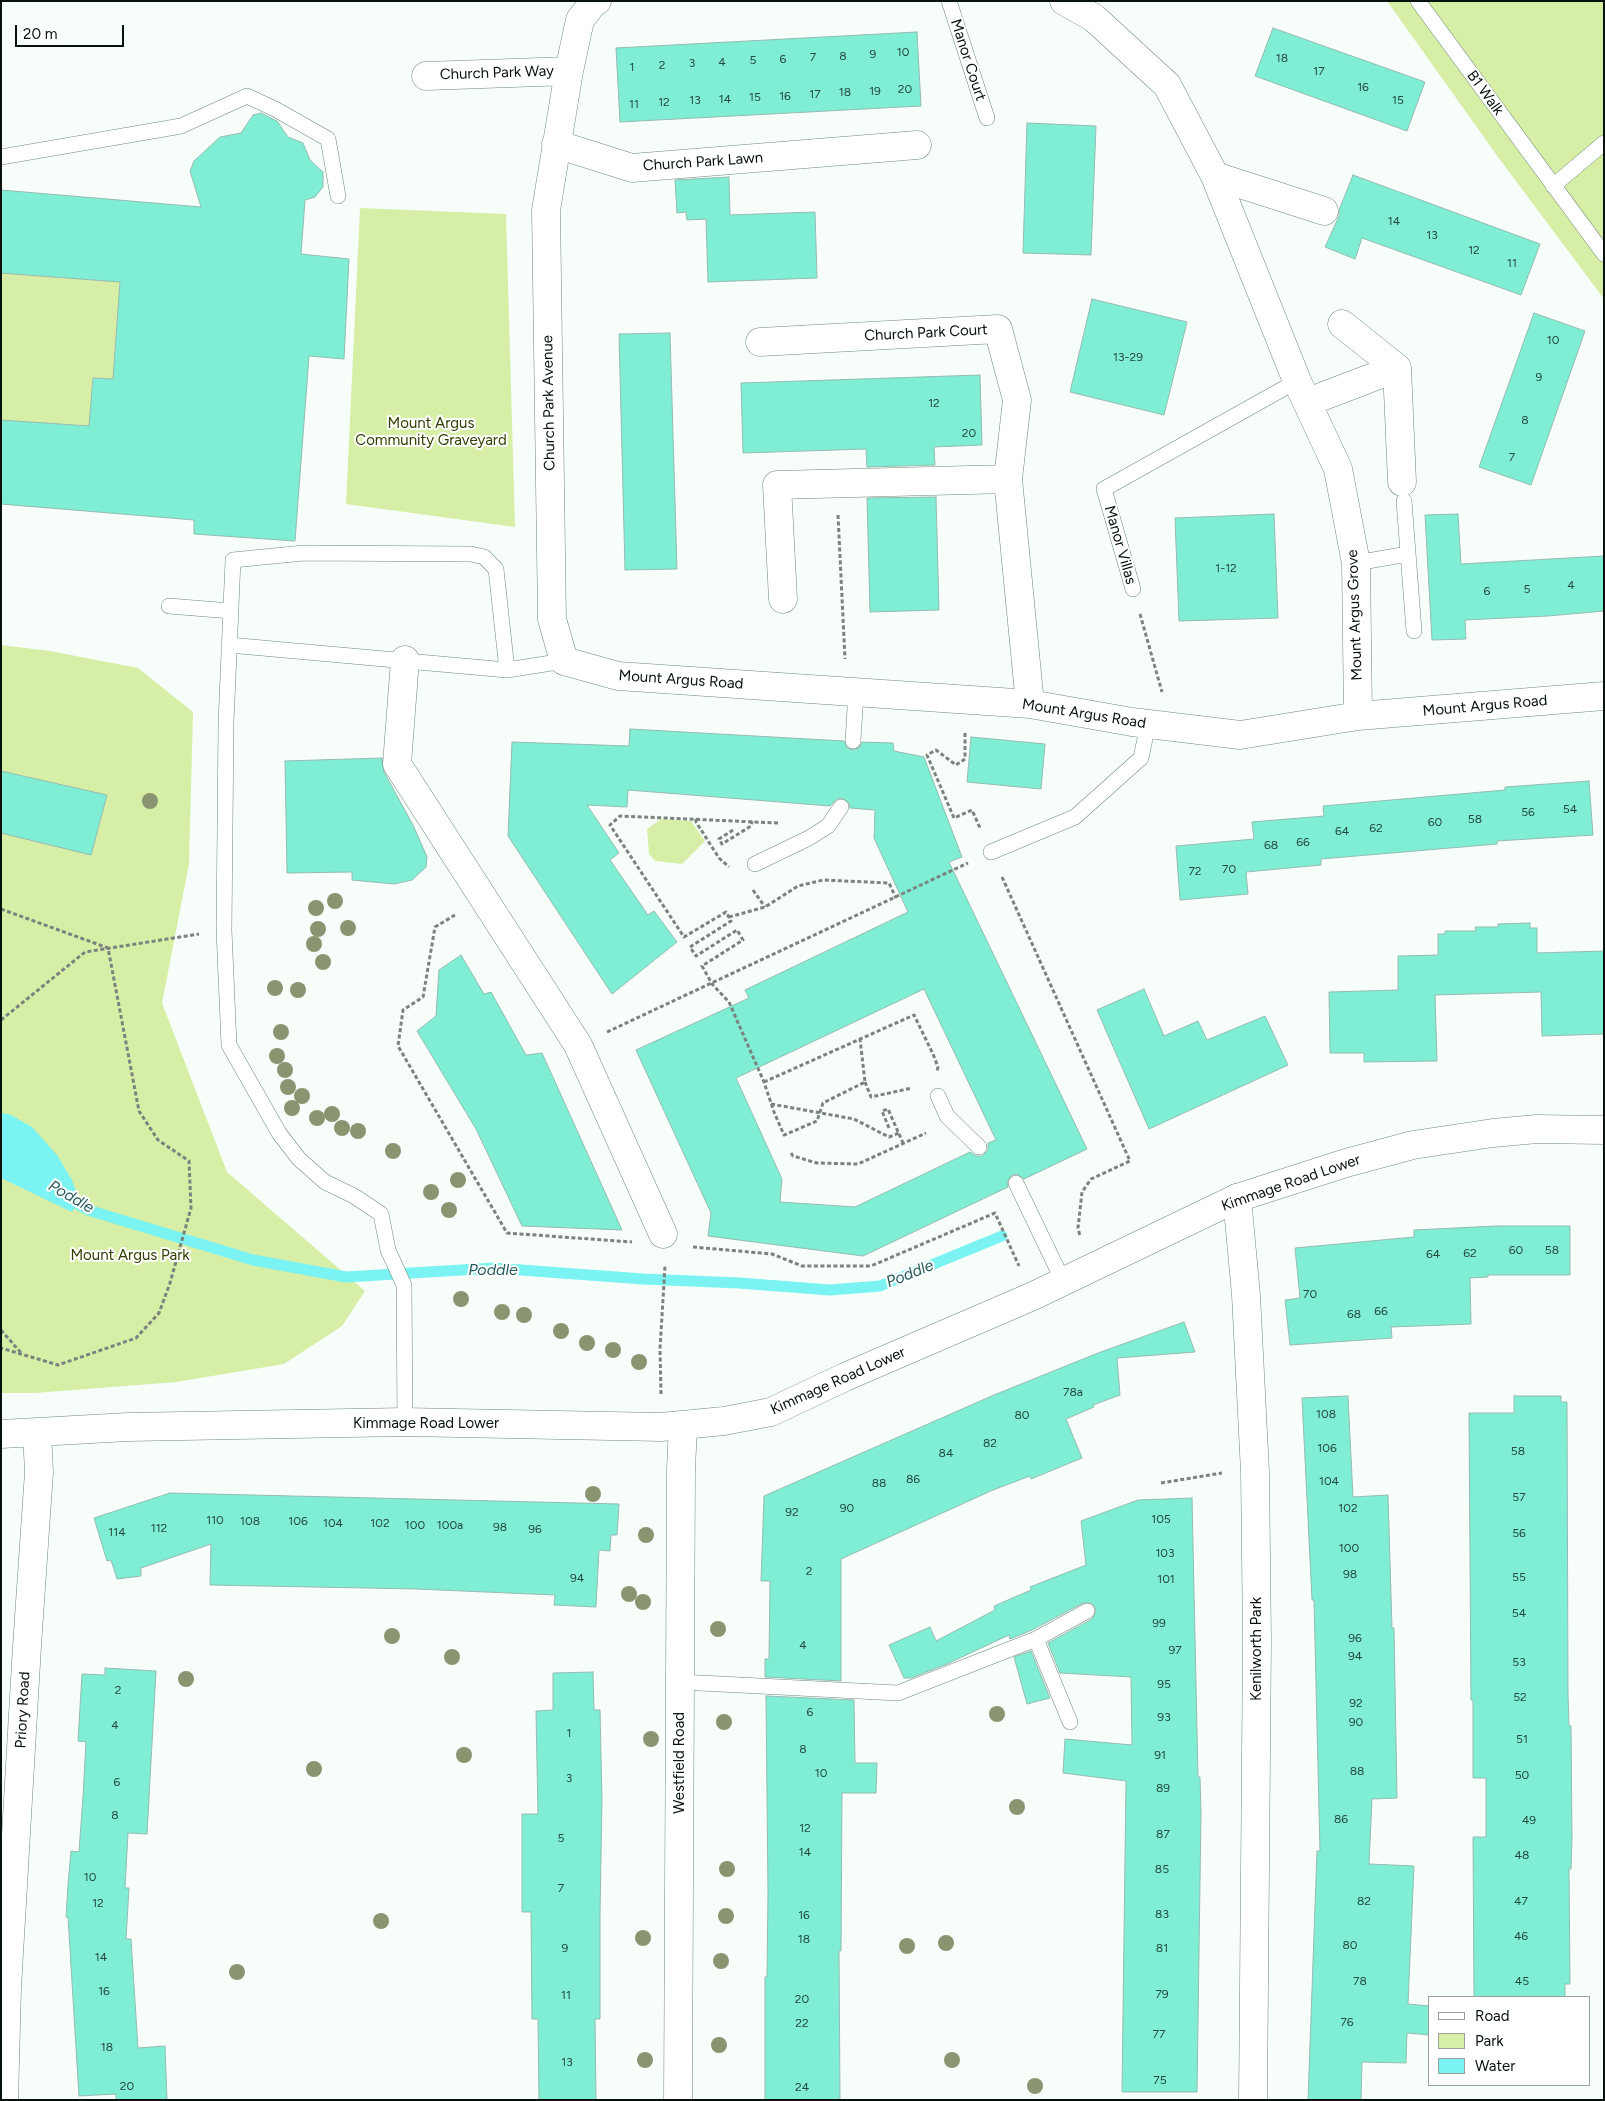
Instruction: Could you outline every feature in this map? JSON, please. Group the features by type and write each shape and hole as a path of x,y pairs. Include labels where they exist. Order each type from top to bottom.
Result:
{"street":[{"path":"556,144 580,20 593,2 597,1"},
{"name":"Mount Argus Grove","path":"1064,1 1094,18 1167,85 1215,176 1302,391 1338,469 1356,563 1358,716"},
{"name":"Church Park Way","path":"426,76 569,71"},
{"name":"Church Park Lawn","path":"556,144 632,168 917,146"},
{"name":"Church Park Avenue","path":"556,144 546,210 552,619 564,661"},
{"path":"1215,176 1324,211"},
{"path":"1342,324 1397,368 1403,491"},
{"name":"Church Park Court","path":"760,342 998,329 1017,400 1008,479 1030,704"},
{"path":"1302,391 1397,368"},
{"path":"782,599 777,485 1008,479"},
{"path":"405,660 398,764 578,1045 663,1234"},
{"name":"Mount Argus Road","path":"564,661 618,676 1030,704 1159,725 1240,735 1358,716 1604,696"},
{"name":"Kimmage Road Lower","path":"1,1434 128,1427 405,1422 672,1426 724,1421 771,1412 845,1377 1033,1296 1237,1198 1346,1163 1413,1145 1537,1129 1604,1130"},
{"name":"Kenilworth Park","path":"1237,1198 1246,1295 1255,1472 1257,1648 1253,2100"},
{"name":"Westfield Road","path":"672,1426 681,1469 678,2100"},
{"name":"Priory Road","path":"4,2100 4,1988 39,1472 37,1433"}],"lane":[{"name":"Manor Court","path":"949,1 987,118"},
{"name":"B1 Walk","path":"1418,1 1604,254"},
{"path":"1,157 181,126 247,96 275,108 328,138 338,196"},
{"path":"1553,186 1604,143"},
{"name":"Manor Villas","path":"1133,589 1104,489 1302,391"},
{"path":"1403,491 1414,631"},
{"path":"405,1422 404,1285 388,1250 381,1214 354,1196 325,1182 300,1159 279,1132 230,1045 224,930 229,645 233,560 304,554 470,554 484,557 496,569 507,670"},
{"path":"1356,563 1408,554"},
{"path":"169,606 231,611"},
{"path":"229,645 507,670 564,661"},
{"path":"851,692 853,742"},
{"path":"990,852 1075,817 1140,758 1159,725"},
{"path":"755,864 809,838 828,826 841,807"},
{"path":"938,1096 947,1116 980,1147"},
{"path":"1016,1183 1063,1281"},
{"path":"680,1682 898,1693 1036,1639 1087,1611"},
{"path":"1036,1639 1070,1722"}],"path":[{"path":"836,484 851,692"},
{"name":"Manor Villas","path":"1133,589 1159,725"},
{"path":"966,700 965,759 956,764 936,750 927,755 954,818 972,810 1130,1161 1092,1179 1082,1192 1078,1228 1089,1268"},
{"path":"781,823 620,816 610,825 684,937 726,912 732,921 690,947 696,956 737,930 743,940 702,966 712,984 729,1002 764,1082 784,1135 817,1121 823,1103 865,1082"},
{"path":"696,819 696,822 719,858 732,870"},
{"path":"733,830 719,839 722,844 752,826 752,822"},
{"path":"578,1045 896,898 990,852"},
{"path":"729,917 765,907 798,886 823,880 889,883 896,898"},
{"path":"756,893 765,907"},
{"path":"1,908 108,948"},
{"path":"1,1020 85,952 224,930"},
{"path":"1,1348 58,1365 136,1338 159,1313 191,1208 189,1161 158,1140 140,1111 108,948"},
{"path":"764,1082 914,1014 938,1067 936,1075"},
{"path":"860,1039 865,1082 871,1097 917,1086"},
{"path":"909,1088 913,1097"},
{"path":"771,1104 854,1119 888,1137 899,1133"},
{"path":"889,1128 882,1112 888,1109 903,1143"},
{"path":"791,1153 793,1156 817,1163 858,1164 929,1132"},
{"path":"665,1262 660,1349 672,1426"},
{"path":"1,1330 22,1354"},
{"path":"1160,1482 1219,1473"}],"green space":[{"path":"1387,1 1604,1 1604,299 1498,157"},
{"name":"Mount Argus Community Graveyard","path":"360,208 506,214 515,527 346,504"},
{"path":"1,273 120,282 113,379 93,378 89,426 1,420"},
{"name":"Mount Argus Park","path":"1,645 50,651 138,668 193,712 189,864 162,1003 227,1172 365,1291 342,1326 284,1364 176,1382 35,1393 1,1393"},
{"path":"661,819 691,821 705,841 682,864 655,861 649,854 647,829"}],"water":[{"path":"1,1113 9,1114 32,1127 57,1155 72,1180 79,1200 72,1212 1,1178"}],"building":[{"path":"1273,28 1425,82 1407,131 1255,76"},
{"path":"917,32 921,106 620,122 616,48"},
{"path":"261,113 277,121 288,137 303,143 310,160 323,172 323,187 315,197 305,200 301,254 349,259 344,359 309,356 295,541 194,534 194,520 1,504 1,420 89,426 93,378 113,379 120,282 1,273 1,190 201,207 190,171 194,161 220,137 241,133 253,115"},
{"path":"1027,123 1096,126 1091,255 1023,253"},
{"path":"1353,175 1540,244 1521,295 1362,238 1355,259 1325,247 1339,216 1339,210"},
{"path":"729,177 730,215 815,212 817,278 708,282 706,219 687,220 686,212 677,213 675,180"},
{"path":"1092,299 1187,322 1164,415 1070,392"},
{"path":"1534,313 1585,331 1531,485 1479,467"},
{"path":"670,333 677,569 625,570 619,334"},
{"path":"980,375 982,445 934,447 935,465 867,467 866,449 743,453 741,383"},
{"path":"936,497 939,610 870,612 867,498"},
{"path":"1274,514 1278,618 1179,621 1175,518"},
{"path":"1458,514 1461,564 1604,556 1604,611 1465,620 1466,639 1432,640 1425,515"},
{"path":"630,729 844,741 847,748 853,750 860,747 862,742 893,743 894,751 924,757 962,857 949,862 1087,1149 1024,1179 1017,1174 1012,1175 1007,1182 1008,1187 863,1256 708,1236 711,1213 636,1050 749,998 745,990 908,912 874,838 875,810 850,808 849,803 842,798 837,799 830,806 628,790 627,807 587,805 619,853 610,860 648,915 654,911 677,942 612,994 508,836 512,742 629,746","holes":["924,989 996,1140 988,1143 988,1150 982,1156 976,1156 970,1152 855,1207 780,1202 782,1179 736,1078"]},
{"path":"971,737 1045,744 1041,789 967,782"},
{"path":"382,758 384,772 413,825 427,857 426,867 412,880 394,884 352,880 352,872 287,873 285,761"},
{"path":"1,771 107,795 91,855 1,833"},
{"path":"1589,781 1593,835 1497,841 1497,844 1321,859 1321,865 1246,872 1248,894 1180,900 1176,846 1254,839 1252,822 1324,816 1323,806 1505,790 1505,787"},
{"path":"1530,923 1530,928 1537,928 1537,953 1604,951 1604,1034 1542,1036 1541,992 1435,995 1437,1061 1364,1062 1364,1053 1330,1053 1329,992 1398,990 1398,956 1438,955 1438,934 1445,934 1445,931 1476,931 1475,927 1498,927 1498,924"},
{"path":"461,955 484,994 491,992 526,1055 542,1053 622,1230 522,1226 476,1129 417,1031 436,1016 439,970"},
{"path":"1144,989 1164,1036 1198,1021 1207,1040 1265,1016 1288,1065 1149,1129 1097,1010"},
{"path":"1497,1226 1570,1226 1570,1275 1488,1275 1488,1277 1470,1278 1471,1324 1391,1327 1392,1338 1290,1345 1285,1300 1300,1298 1295,1248 1414,1237 1414,1230"},
{"path":"1184,1322 1195,1352 1117,1358 1120,1395 1093,1405 1094,1407 1066,1419 1082,1458 1031,1479 1030,1476 993,1490 841,1559 841,1681 765,1677 765,1659 769,1659 770,1581 761,1581 764,1496 994,1395 1098,1353"},
{"path":"1348,1396 1353,1497 1388,1495 1392,1628 1394,1628 1397,1798 1372,1799 1369,1864 1414,1866 1408,2004 1428,2006 1428,2035 1407,2033 1406,2063 1362,2062 1361,2100 1308,2100 1317,1851 1320,1851 1314,1600 1312,1600 1302,1398"},
{"path":"1514,1396 1561,1396 1561,1402 1567,1402 1568,1695 1569,1726 1571,1726 1572,1839 1571,1869 1569,1869 1570,1984 1565,1984 1565,1996 1474,1996 1473,1837 1486,1837 1486,1778 1473,1778 1469,1413 1514,1413"},
{"path":"170,1493 619,1504 617,1535 611,1535 610,1551 599,1550 596,1607 554,1605 555,1595 416,1589 210,1585 211,1544 141,1568 141,1576 117,1579 111,1560 107,1561 94,1518"},
{"path":"1192,1498 1198,1777 1200,1777 1201,1812 1197,2092 1122,2092 1126,1781 1063,1773 1065,1739 1132,1745 1131,1677 1060,1673 1048,1643 1092,1619 1096,1612 1095,1607 1091,1603 1083,1603 1032,1630 1010,1639 1009,1635 947,1664 911,1678 904,1678 889,1645 930,1627 936,1641 995,1610 994,1606 1031,1590 1030,1587 1086,1565 1081,1521 1138,1500"},
{"path":"1031,1651 1050,1698 1027,1704 1014,1657"},
{"path":"105,1668 156,1671 147,1834 128,1833 125,1888 129,1888 126,1939 131,1939 138,2048 165,2046 167,2100 116,2100 116,2094 79,2096 68,1917 66,1917 71,1851 79,1852 83,1796 86,1742 78,1741 82,1674 105,1675"},
{"path":"593,1672 594,1710 600,1710 602,1799 600,2019 595,2019 596,2100 539,2100 538,2019 532,2019 531,1912 522,1912 522,1814 538,1814 536,1711 553,1710 553,1673"},
{"path":"766,1696 854,1700 855,1763 877,1763 876,1793 842,1793 841,1951 839,1951 840,2100 765,2100 765,1977 767,1977 768,1893"}],"waterway":[{"name":"Poddle","path":"65,1197 88,1210 253,1260 346,1277 494,1268 830,1290 880,1286 1002,1236"}]}
